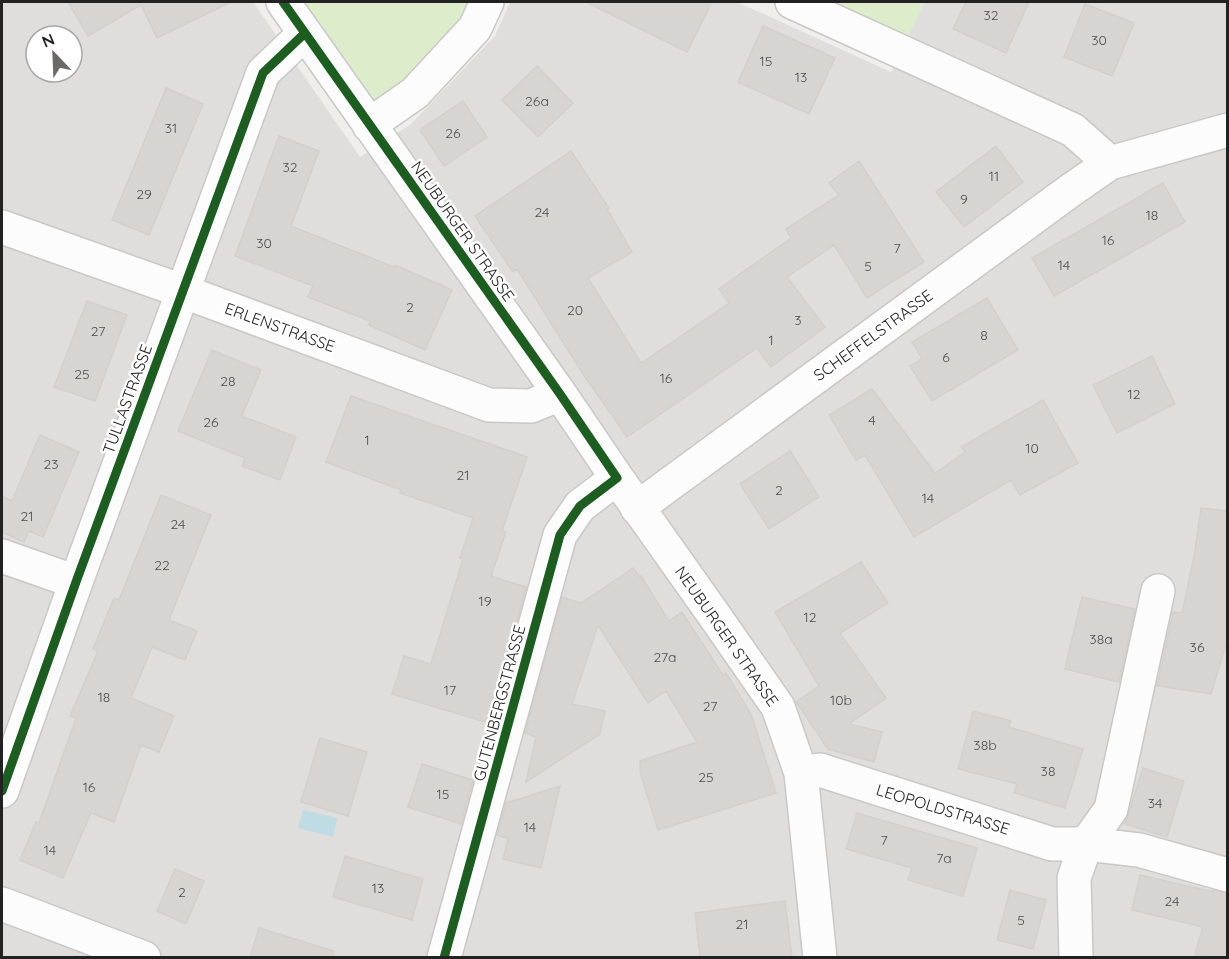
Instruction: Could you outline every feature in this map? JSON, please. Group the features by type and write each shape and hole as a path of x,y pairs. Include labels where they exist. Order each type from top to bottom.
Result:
{"street":[{"name":"NEUBURGER STRASSE","path":"283,2 778,707 801,773 820,957"},
{"path":"369,125 415,93 475,28 486,2"},
{"path":"792,2 1073,130 1110,163"},
{"name":"TULLASTRASSE","path":"2,791 76,582 263,73 305,33"},
{"name":"SCHEFFELSTRASSE","path":"637,508 1110,163 1227,130"},
{"name":"ERLENSTRASSE","path":"2,227 489,405 531,406 560,394"},
{"name":"GUTENBERGSTRASSE","path":"444,957 560,535 580,506 617,478"},
{"path":"2,556 76,582"},
{"path":"1076,957 1074,878 1086,844 1111,809 1158,591"},
{"name":"LEOPOLDSTRASSE","path":"801,773 819,770 1052,844 1086,844 1139,850 1227,875"},
{"path":"2,904 144,957"}],"shaded area":[{"path":"2,2 253,2 360,157 411,124 495,36 510,2 737,2 891,72 924,2 1227,2 1227,957 2,958"}],"green space":[{"path":"302,2 468,2 463,14 431,61 371,106"},
{"path":"821,2 924,2 906,41"}],"water":[{"path":"303,810 337,818 333,837 298,828"}],"building":[{"path":"68,2 231,2 157,38 141,5 88,36 84,24 81,24"},
{"path":"586,2 712,2 687,52"},
{"path":"966,2 1029,2 1006,53 953,29"},
{"path":"1085,4 1134,23 1112,76 1064,57"},
{"path":"763,26 835,58 809,114 738,82"},
{"path":"537,66 573,103 538,137 502,100"},
{"path":"166,88 203,104 149,235 112,220"},
{"path":"463,101 487,137 444,166 420,130"},
{"path":"279,136 319,151 291,226 394,267 395,265 452,290 425,350 369,325 370,321 308,297 313,286 235,256"},
{"path":"996,146 1023,182 964,227 936,192"},
{"path":"571,151 609,208 607,209 632,252 588,278 641,363 729,303 719,289 791,238 786,229 839,195 829,183 859,161 924,262 867,298 834,245 787,277 825,327 771,367 757,348 627,437 583,374 517,269 513,272 475,216"},
{"path":"1163,183 1185,222 1054,296 1032,258"},
{"path":"987,298 1018,350 932,401 910,366 922,359 912,342"},
{"path":"87,301 127,315 95,401 54,387"},
{"path":"212,350 261,370 242,416 296,437 280,480 242,466 245,458 178,431"},
{"path":"1152,356 1175,404 1117,433 1093,385"},
{"path":"872,389 935,473 965,452 961,447 1043,400 1078,463 1020,495 1011,480 914,537 865,455 856,460 829,415"},
{"path":"351,396 527,457 502,531 506,532 491,576 526,587 489,723 392,694 404,656 431,664 473,518 400,493 401,490 326,462"},
{"path":"40,435 79,452 43,537 29,531 24,542 2,532 2,496 12,501"},
{"path":"790,451 819,497 769,529 740,484"},
{"path":"161,495 211,515 169,620 197,631 185,660 152,647 131,698 174,716 159,752 141,745 114,822 91,813 63,878 20,860 36,822 39,823 76,718 70,716 98,651 93,649 114,598 119,600"},
{"path":"1201,508 1227,511 1227,641 1211,694 1157,686 1173,612 1182,613 1194,557"},
{"path":"861,562 888,603 840,633 886,698 849,724 882,732 874,762 828,749 796,702 819,686 775,612"},
{"path":"633,568 641,576 669,621 682,612 723,675 726,673 751,714 776,793 658,830 640,772 640,761 697,742 666,691 648,703 598,625 572,704 605,711 600,734 526,782 536,737 525,733 562,597 581,603"},
{"path":"1082,597 1135,609 1119,682 1065,669"},
{"path":"973,711 1011,721 1009,727 1083,749 1065,808 1014,793 1017,784 958,769"},
{"path":"320,738 367,752 348,816 301,802"},
{"path":"422,764 473,780 461,824 408,807"},
{"path":"1143,768 1184,781 1167,837 1125,824"},
{"path":"560,786 541,868 503,859 508,839 497,835 506,803"},
{"path":"857,813 977,848 963,896 908,880 912,868 846,849"},
{"path":"345,856 423,879 412,920 333,897"},
{"path":"175,869 204,881 186,924 157,911"},
{"path":"1140,875 1213,892 1214,890 1227,893 1227,957 1195,954 1203,927 1132,910"},
{"path":"1010,890 1046,900 1033,949 997,940"},
{"path":"785,901 792,957 700,957 695,913"},
{"path":"259,928 334,951 333,957 250,957"}],"cycle path":[{"path":"283,2 617,478 580,506 560,535 444,958"},
{"path":"2,791 76,582 263,73 305,33"}]}
